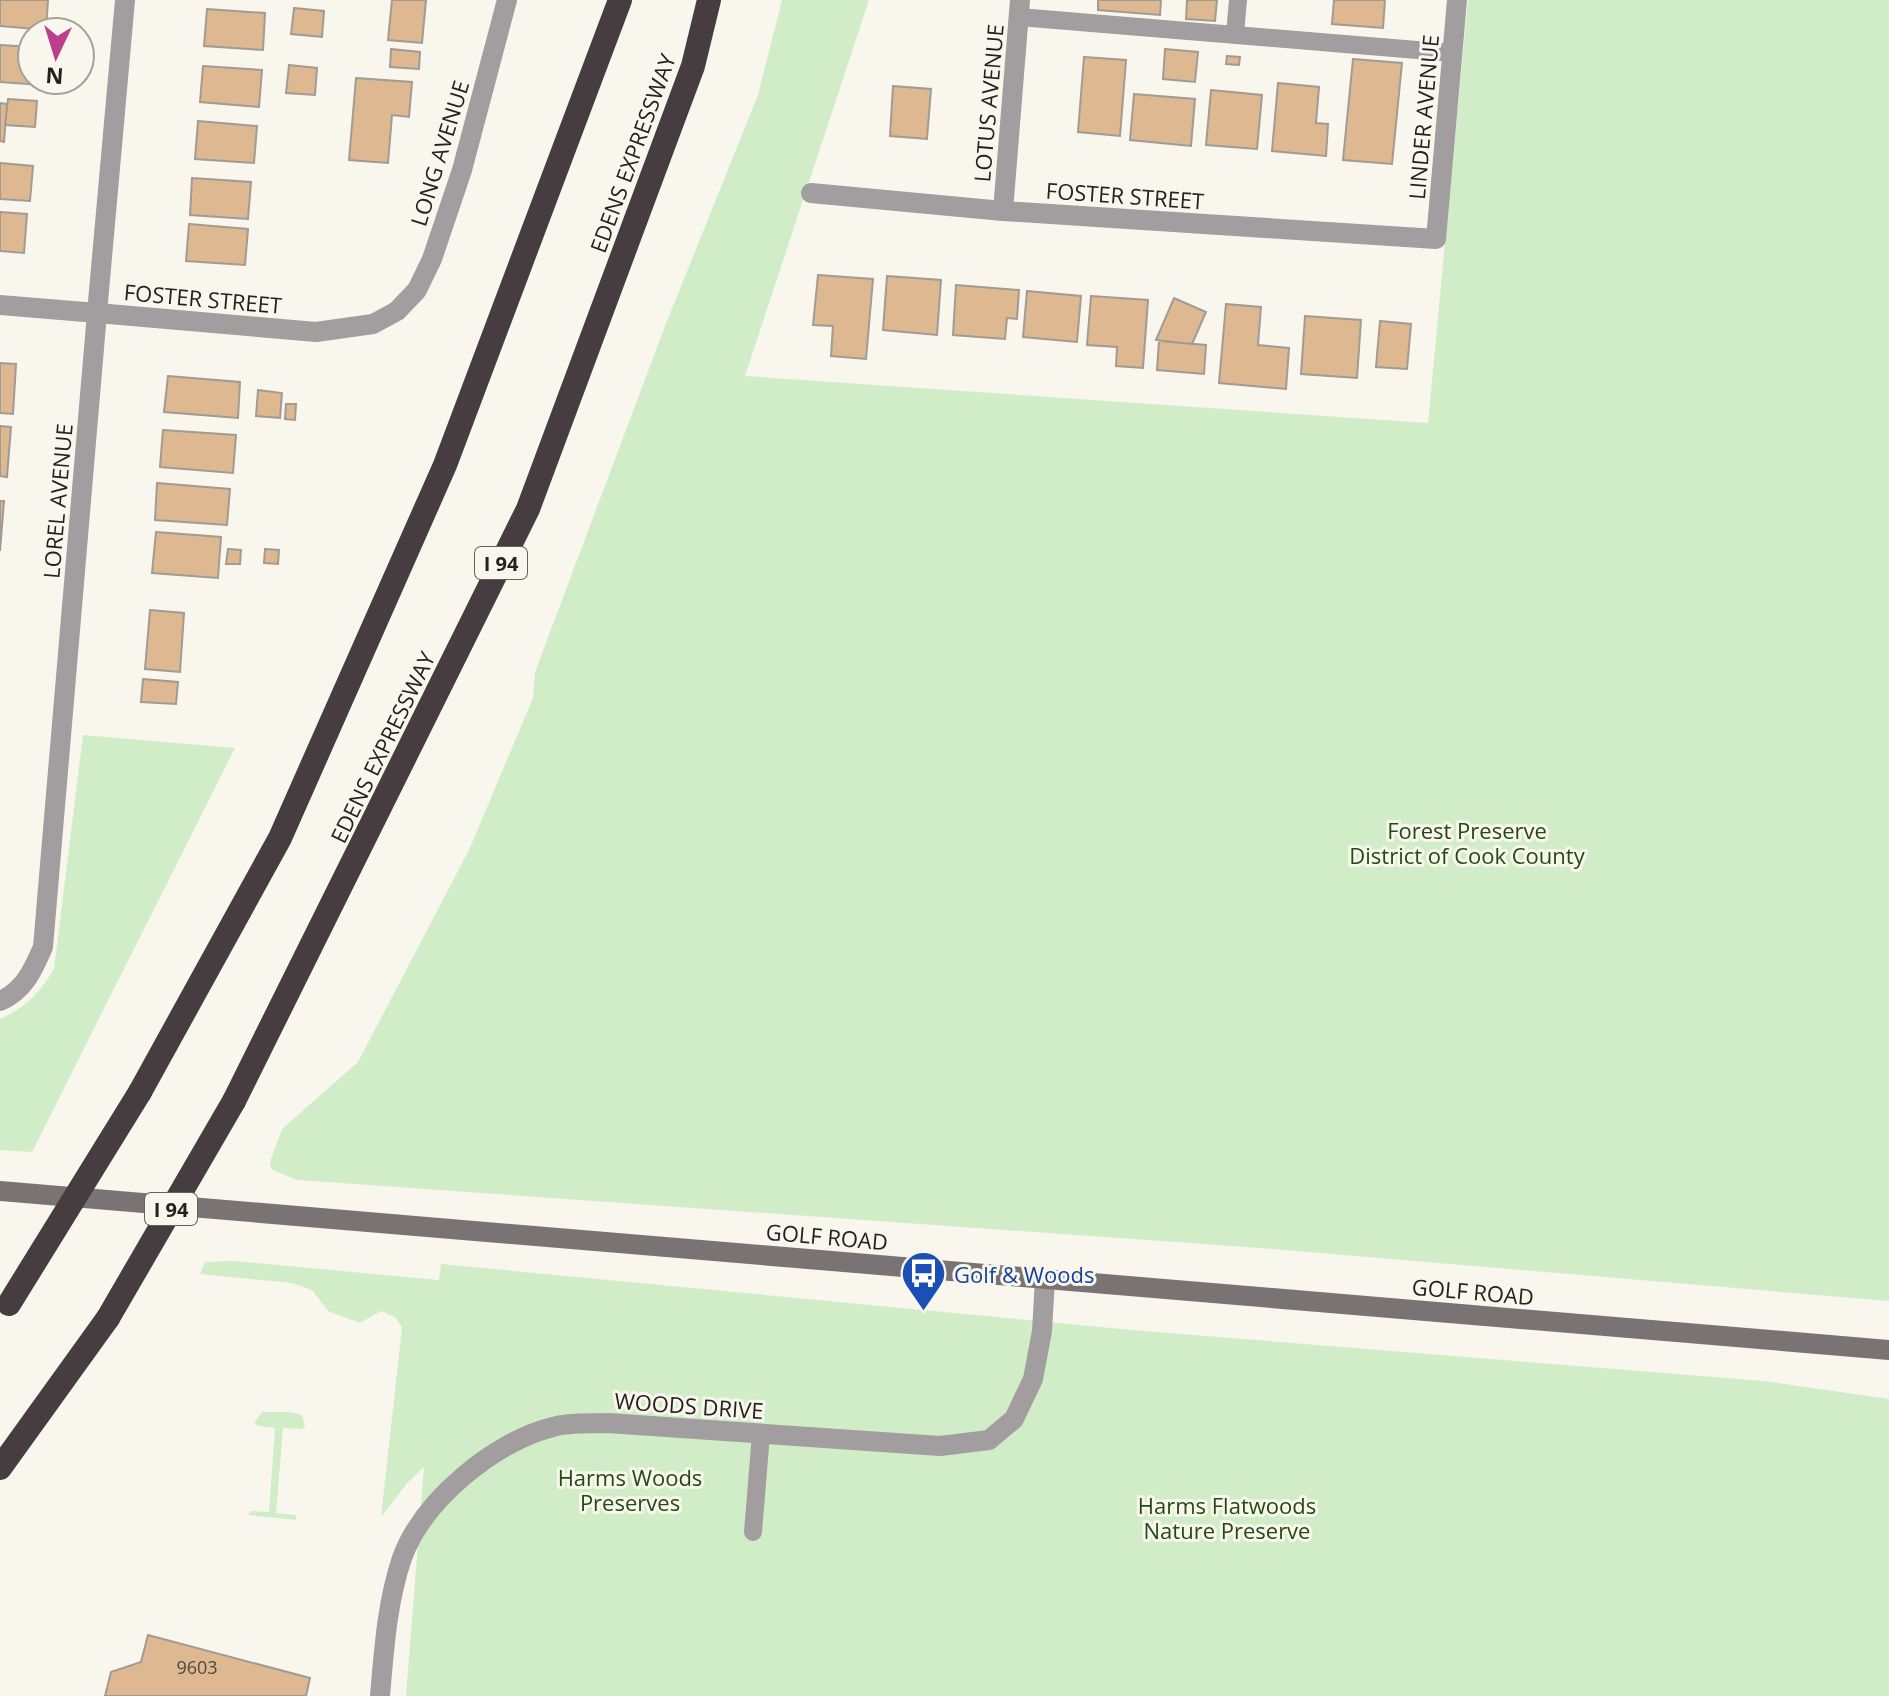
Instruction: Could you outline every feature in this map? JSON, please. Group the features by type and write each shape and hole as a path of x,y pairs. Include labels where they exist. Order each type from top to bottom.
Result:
{"highway":[{"path":"4,1310 140,1092 280,838 432,494 620,0"},
{"name":"EDENS EXPRESSWAY","path":"0,1468 108,1318 234,1101 528,509 693,66 709,0"}],"main road":[{"name":"GOLF ROAD","path":"0,1191 1889,1350"}],"street":[{"name":"LOREL AVENUE","path":"6,999 31,976 43,947 125,0"},
{"name":"LONG AVENUE","path":"397,311 417,290 432,259 462,170 507,0"},
{"name":"LINDER AVENUE","path":"1436,239 1457,0"},
{"name":"LOTUS AVENUE","path":"1003,211 1019,8"},
{"name":"FOSTER STREET","path":"811,193 1003,211 1436,239"},
{"name":"FOSTER STREET","path":"0,305 316,332 373,324 397,311"},
{"name":"WOODS DRIVE","path":"380,1696 385,1628 403,1556 415,1533 435,1507 489,1454 518,1438 556,1426 608,1423 940,1446 989,1440 1014,1419 1033,1379 1042,1331 1045,1279"}],"lane":[{"path":"1235,34 1238,0"},
{"path":"1019,8 1235,34 1453,53"},
{"path":"753,1532 761,1434"}],"green space":[{"name":"Forest Preserve District of Cook County","path":"782,0 869,0 745,376 1428,423 1468,0 1889,0 1889,1301 1260,1248 297,1180 271,1169 270,1162 282,1129 358,1062 469,850 533,698 535,672 665,326 758,95"},
{"path":"83,735 235,748 32,1152 0,1150 0,1019 32,998 54,969"},
{"name":"Harms Woods Preserves","path":"234,1261 439,1280 441,1264 1132,1330 1764,1381 1889,1399 1889,1696 406,1696 424,1467 381,1517 402,1327 395,1317 381,1311 360,1323 328,1311 312,1290 292,1283 200,1274 205,1262"},
{"path":"262,1412 302,1415 305,1426 302,1429 283,1428 276,1513 296,1515 296,1520 248,1515 251,1511 269,1512 275,1428 254,1423"}],"building":[{"path":"0,0 48,0 47,16 16,16 16,27 0,26"},
{"path":"392,0 426,0 422,43 388,40"},
{"path":"1098,0 1161,0 1160,15 1098,10"},
{"path":"1187,0 1217,0 1215,21 1186,19"},
{"path":"1334,0 1385,0 1383,28 1332,24"},
{"path":"294,8 324,11 322,37 291,34"},
{"path":"207,9 265,13 263,50 204,46"},
{"path":"0,45 16,46 16,83 0,82"},
{"path":"391,49 420,52 419,69 390,67"},
{"path":"1165,49 1198,52 1195,82 1163,79"},
{"path":"1227,56 1240,57 1239,65 1226,64"},
{"path":"1084,57 1126,60 1120,136 1078,132"},
{"path":"1353,59 1402,63 1392,164 1343,160"},
{"path":"289,65 317,68 315,95 286,93"},
{"path":"203,66 262,70 259,107 200,102"},
{"path":"356,78 412,82 409,117 392,115 388,163 349,160"},
{"path":"1278,83 1319,87 1316,123 1328,124 1326,156 1272,151"},
{"path":"893,86 931,89 927,139 890,136"},
{"path":"1211,90 1262,95 1257,149 1206,145"},
{"path":"1134,94 1195,99 1191,146 1130,140"},
{"path":"8,99 37,101 35,127 5,125"},
{"path":"0,103 7,104 4,142 0,141"},
{"path":"198,121 257,126 254,163 195,159"},
{"path":"0,163 33,166 30,201 0,199"},
{"path":"192,178 251,182 248,219 190,215"},
{"path":"0,212 27,214 24,253 0,251"},
{"path":"189,224 248,229 245,265 186,261"},
{"path":"818,275 873,279 866,359 831,356 833,326 813,325"},
{"path":"887,276 941,280 937,335 883,330"},
{"path":"956,285 1019,290 1017,319 1007,318 1005,339 953,335"},
{"path":"1027,291 1081,296 1077,342 1023,337"},
{"path":"1091,296 1148,300 1143,368 1116,366 1117,347 1087,345"},
{"path":"1174,298 1206,312 1192,344 1156,340"},
{"path":"1226,304 1261,307 1258,345 1289,348 1286,389 1219,383"},
{"path":"1305,316 1361,320 1357,378 1301,374"},
{"path":"1380,321 1411,324 1407,369 1376,367"},
{"path":"1159,341 1206,345 1204,374 1157,370"},
{"path":"0,363 16,364 13,414 0,413"},
{"path":"168,376 240,382 238,418 164,412"},
{"path":"258,390 282,393 280,418 256,416"},
{"path":"286,404 296,404 295,420 285,419"},
{"path":"0,426 11,427 7,477 0,476"},
{"path":"163,430 236,435 233,473 160,467"},
{"path":"157,483 230,489 227,525 155,520"},
{"path":"0,501 4,501 0,551"},
{"path":"156,532 221,537 218,578 152,573"},
{"path":"228,549 241,550 240,564 226,564"},
{"path":"265,549 279,550 278,564 264,563"},
{"path":"150,610 184,613 180,672 145,669"},
{"path":"143,679 178,682 176,704 141,702"},
{"path":"148,1635 310,1678 306,1696 105,1696 111,1672 141,1662"}],"place":[{"name":"Golf & Woods","path":"923,1313"}],"park label":[{"name":"Harms Flatwoods Nature Preserve","path":"1227,1518"}]}
